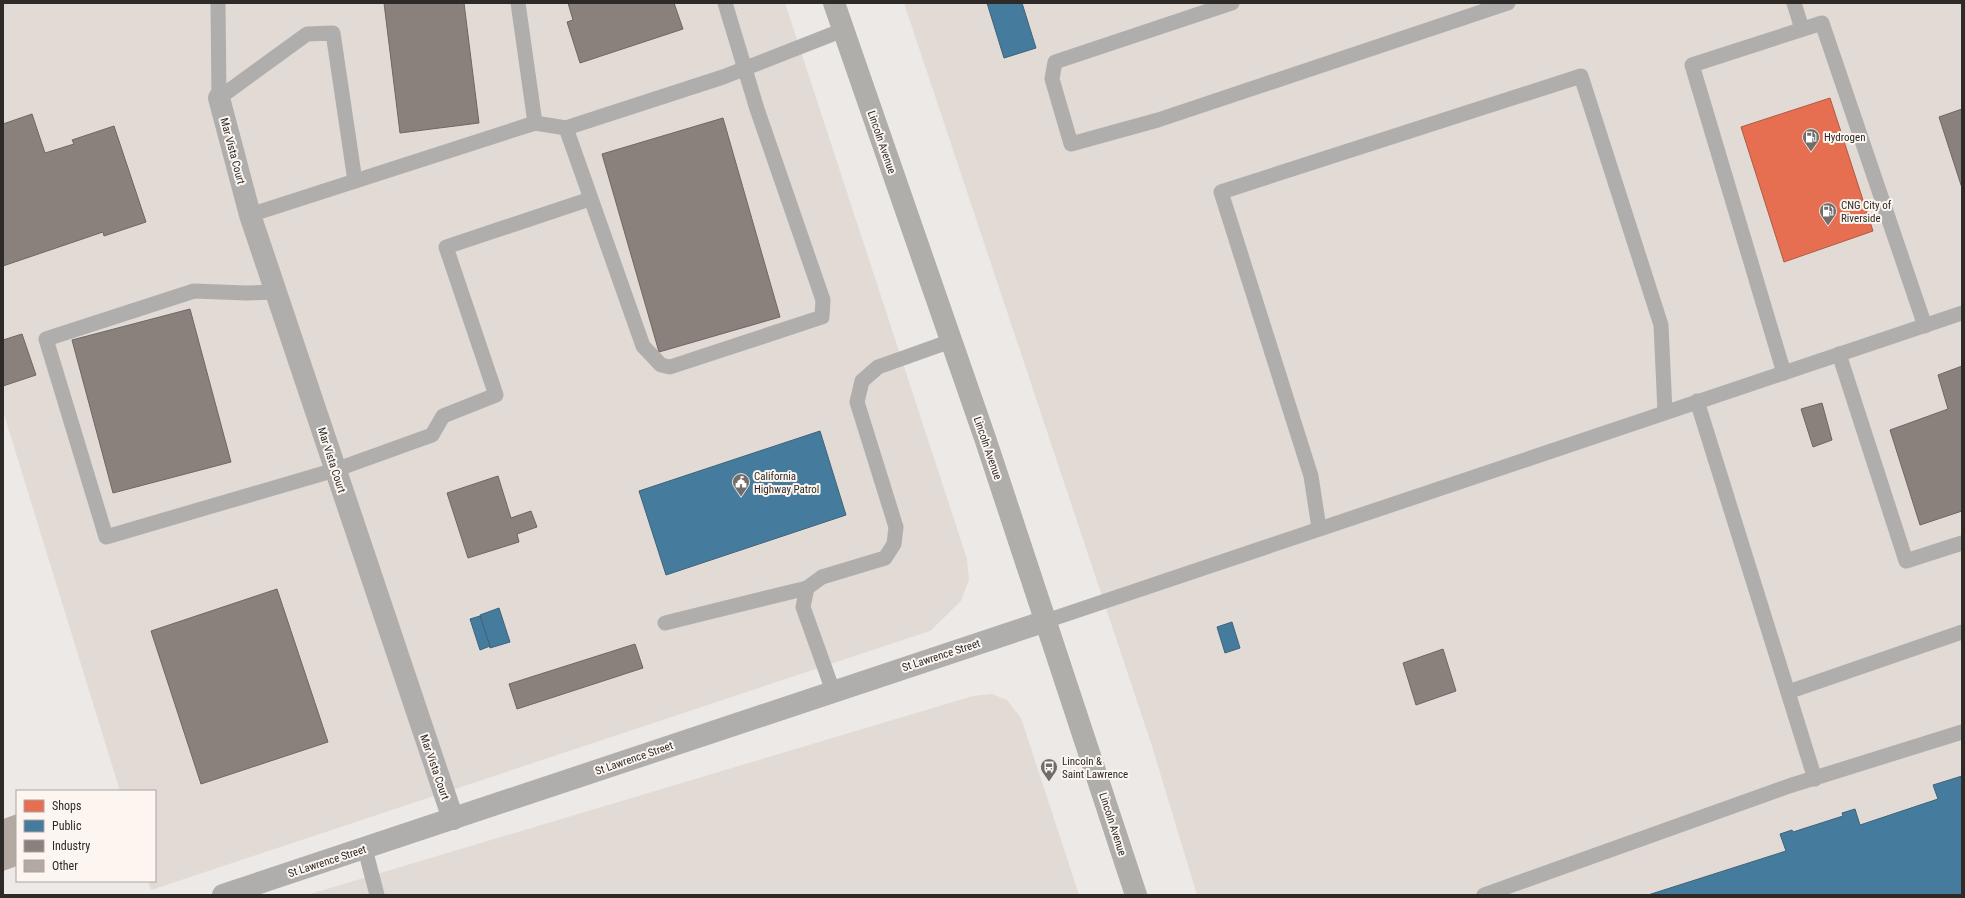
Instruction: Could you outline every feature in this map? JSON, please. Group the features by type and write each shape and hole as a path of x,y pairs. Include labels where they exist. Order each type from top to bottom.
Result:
{"street":[{"name":"Lincoln Avenue","path":"834,3 1046,621 1136,895"},
{"name":"Mar Vista Court","path":"219,98 250,215 453,819"},
{"name":"St Lawrence Street","path":"223,895 365,849 833,691 1046,621"}],"lane":[{"path":"218,3 219,98"},
{"path":"518,3 535,123"},
{"path":"566,128 643,346 660,365 670,366 822,317 823,300 757,109 746,68 725,3"},
{"path":"1232,3 1055,62 1052,79 1071,144 1158,120 1508,3"},
{"path":"1794,3 1802,29"},
{"path":"1784,373 1692,65 1822,22 1925,326"},
{"path":"250,215 535,123 566,128 746,68 843,30"},
{"path":"219,98 307,34 333,33 355,181"},
{"path":"1319,528 1311,476 1221,192 1581,76 1661,325 1665,412"},
{"path":"276,292 246,293 194,291 46,340 106,537 335,470 432,435 443,416 496,394 446,247 590,199"},
{"path":"1046,621 1962,313"},
{"path":"665,623 807,588 822,577 885,558 894,544 896,527 857,402 862,381 878,367 951,341"},
{"path":"1839,354 1906,561 1962,544"},
{"path":"1697,401 1815,779"},
{"path":"807,588 803,607 833,691"},
{"path":"1788,692 1962,632"},
{"path":"1484,895 1781,788 1815,779 1962,732"},
{"path":"365,849 377,895"}],"shaded area":[{"path":"3,3 785,3 967,559 969,580 961,601 930,631 151,890 148,882 156,882 156,790 120,790 3,411"},
{"path":"904,3 1962,3 1962,895 1197,895 1152,746"},
{"path":"992,694 1007,700 1021,718 1079,895 307,895 973,696"}],"building: Shops":[{"path":"1830,98 1873,231 1784,262 1741,127"}],"building: Public":[{"path":"987,3 1022,3 1036,48 1004,58"},
{"path":"820,431 846,515 666,575 639,491"},
{"path":"499,608 510,642 490,648 480,615"},
{"path":"480,616 490,646 480,650 470,619"},
{"path":"1232,622 1240,648 1225,653 1217,627"},
{"path":"1962,776 1962,895 1648,895 1786,851 1780,834 1792,830 1793,832 1843,816 1842,813 1855,809 1860,825 1938,799 1933,785"}],"building: Industry":[{"path":"384,3 464,3 479,123 400,133"},
{"path":"568,3 674,3 683,29 580,63 567,22 573,20"},
{"path":"1962,109 1962,188 1939,117"},
{"path":"32,114 45,153 74,144 72,140 114,126 146,222 104,236 103,232 3,266 3,124"},
{"path":"723,118 780,317 659,352 602,154"},
{"path":"190,309 231,462 113,493 72,340"},
{"path":"22,334 36,375 3,386 3,340"},
{"path":"1962,366 1962,511 1920,525 1890,430 1948,409 1938,375"},
{"path":"1822,403 1832,440 1813,447 1801,409"},
{"path":"498,476 511,518 531,511 537,527 517,534 519,542 468,558 447,493"},
{"path":"277,589 328,742 201,784 151,631"},
{"path":"635,644 643,668 517,709 509,684"},
{"path":"1443,649 1456,691 1416,705 1403,663"}],"building: Other":[{"path":"16,814 16,866 3,871 3,819"}],"place":[{"name":"Hydrogen","path":"1811,152"},
{"name":"CNG City of Riverside","path":"1828,226"},
{"name":"California Highway Patrol","path":"741,497"},
{"name":"Lincoln & Saint Lawrence","path":"1049,782"}]}
